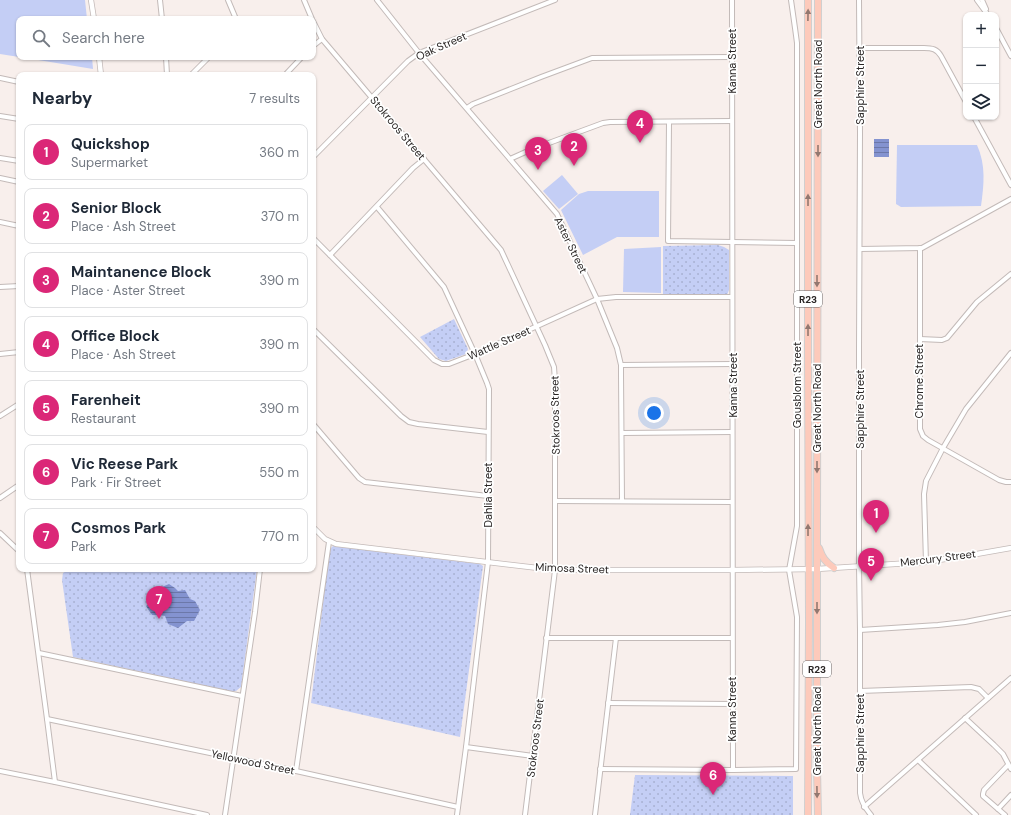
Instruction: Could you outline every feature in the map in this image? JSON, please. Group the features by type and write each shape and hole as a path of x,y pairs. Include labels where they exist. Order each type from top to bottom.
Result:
{"main road":[{"name":"Great North Road","path":"808,0 808,815"},
{"name":"Great North Road","path":"818,0 818,815"},
{"path":"808,353 817,353"},
{"path":"817,542 822,557 826,563 834,568"}],"street":[{"path":"91,0 94,16"},
{"path":"160,0 162,16"},
{"path":"228,0 235,16"},
{"name":"Stokroos Street","path":"304,0 311,16"},
{"name":"Aster Street","path":"377,0 419,53 557,214 617,348 621,365 622,501"},
{"name":"Oak Street","path":"316,154 408,61 419,53 555,0"},
{"name":"Kanna Street","path":"732,0 733,770"},
{"name":"Gousblom Street","path":"733,770 796,769 797,617 789,570 797,526 796,34 791,0"},
{"name":"Sapphire Street","path":"860,0 860,793 864,807 871,815"},
{"path":"977,0 986,12"},
{"path":"982,0 987,12"},
{"name":"Stokroos Street","path":"316,26 322,39 501,250 552,362 555,373 555,570 525,815"},
{"path":"999,34 1011,56"},
{"path":"316,44 322,39"},
{"path":"860,48 932,48 941,56 963,96"},
{"path":"467,108 473,104 592,58 732,57"},
{"path":"99,60 101,72"},
{"path":"166,60 168,72"},
{"path":"194,72 206,60"},
{"path":"287,72 299,60"},
{"path":"0,78 16,81"},
{"path":"0,116 16,119"},
{"path":"976,120 1011,185"},
{"path":"510,159 599,124 610,122 732,121"},
{"path":"669,122 668,241 796,243"},
{"path":"0,158 16,161"},
{"path":"330,254 424,159"},
{"path":"0,178 16,181"},
{"path":"860,249 920,248 956,230 1011,199"},
{"name":"Dahlia Street","path":"377,207 444,287 475,354 489,390 488,562 457,815"},
{"path":"0,222 16,225"},
{"name":"Wattle Street","path":"316,241 434,360 440,364 446,365 475,354 596,299 616,297 732,297"},
{"name":"Chrome Street","path":"920,248 920,429 925,437 943,448 999,480 1011,482"},
{"path":"920,339 942,340 947,338 977,302 1011,274"},
{"path":"0,287 16,286"},
{"path":"316,332 407,420 418,424 488,432"},
{"path":"0,354 16,352"},
{"path":"926,562 924,487 926,480 966,409 1011,353"},
{"path":"621,365 733,364"},
{"path":"0,416 16,406"},
{"path":"316,428 359,478 365,482 488,496"},
{"path":"622,434 732,432"},
{"path":"0,498 16,487"},
{"path":"555,501 732,502"},
{"path":"296,771 329,542 321,537 316,530"},
{"path":"0,533 16,548"},
{"name":"Mimosa Street","path":"329,542 555,570 817,569"},
{"name":"Mercury Street","path":"817,569 926,562 1011,548"},
{"path":"27,572 48,719 55,782"},
{"path":"225,815 260,572"},
{"path":"860,630 965,622 1011,613"},
{"path":"546,638 732,638"},
{"path":"595,815 616,638"},
{"path":"39,653 242,696"},
{"path":"864,807 1011,678"},
{"path":"860,691 971,687 979,689 988,698"},
{"path":"608,703 733,704"},
{"path":"965,718 1003,754 1010,767 983,792 983,796 1005,815"},
{"name":"Yellowood Street","path":"48,719 296,771 458,807"},
{"path":"466,748 533,756"},
{"path":"918,760 976,815"},
{"path":"600,769 733,770"},
{"path":"0,771 207,815"},
{"path":"998,809 1011,795"}],"shaded area":[{"path":"0,0 85,0 87,16 16,16 16,57 0,54"},
{"path":"38,60 92,60 93,69"},
{"path":"874,139 889,139 889,157 874,157"},
{"path":"897,145 977,145 983,167 981,206 901,207 896,204"},
{"path":"562,175 578,194 559,209 543,191"},
{"path":"588,191 659,191 659,237 617,237 583,255 561,210 579,194"},
{"path":"718,245 729,250 729,290 727,295 663,295 663,246"},
{"path":"661,247 661,293 623,292 624,249"},
{"path":"454,319 468,349 466,354 446,361 439,359 420,337"},
{"path":"333,546 480,564 483,566 460,737 311,703 329,553"},
{"path":"257,572 241,687 236,691 228,691 73,657 62,580 63,573"},
{"path":"169,584 178,591 185,590 190,599 195,601 200,610 194,621 187,621 178,628 168,624 165,616 152,615 146,606 157,598 162,587"},
{"path":"635,775 793,776 793,815 630,815"}],"place":[{"name":"Office Block","path":"640,143"},
{"name":"Senior Block","path":"574,166"},
{"name":"Maintanence Block","path":"538,170"},
{"name":"Quickshop","path":"876,533"},
{"name":"Farenheit","path":"871,581"},
{"name":"Cosmos Park","path":"159,619"},
{"name":"Vic Reese Park","path":"713,795"}]}
